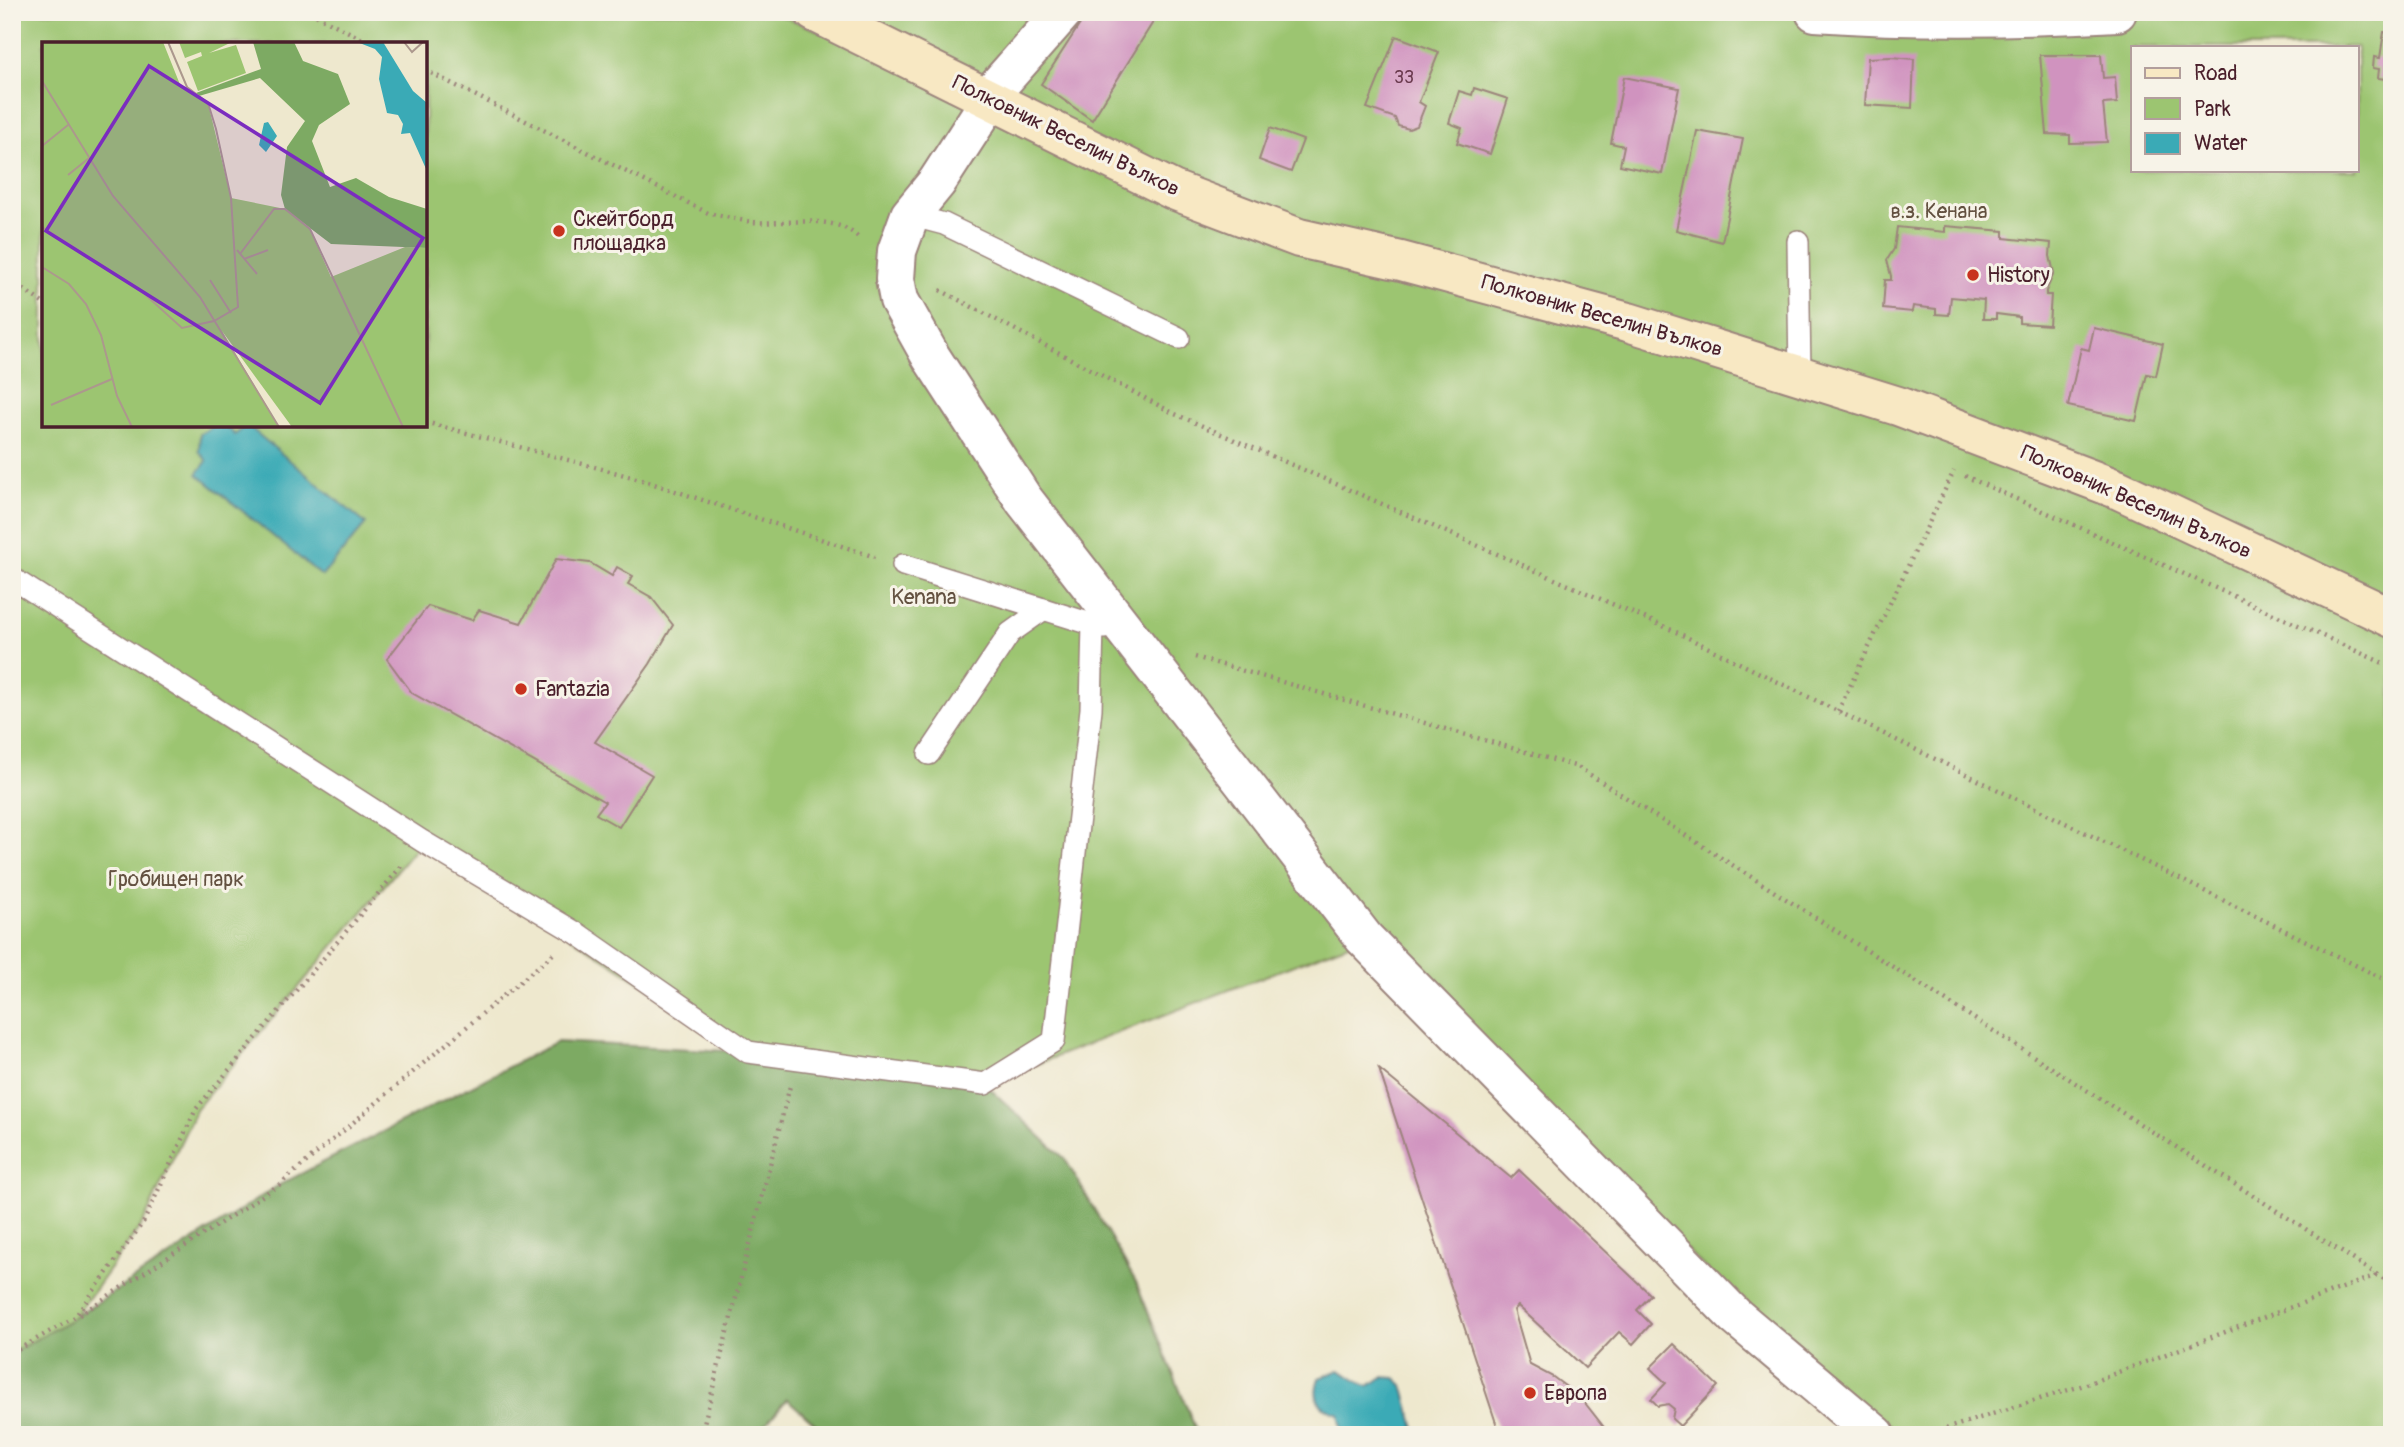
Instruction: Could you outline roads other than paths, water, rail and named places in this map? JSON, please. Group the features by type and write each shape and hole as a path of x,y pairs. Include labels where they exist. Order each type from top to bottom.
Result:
{"main road":[{"name":"Полковник Веселин Вълков","path":"814,12 1173,190 1299,238 1401,261 1628,322 1801,374 2004,444 2117,489 2392,618"}],"street":[{"path":"1062,12 987,98 981,114 937,182 910,215 897,251 900,300 931,357 1024,500 1364,938 1735,1316 1876,1435"},
{"path":"1815,12 1908,17 2039,17 2117,12"}],"lane":[{"path":"910,215 944,224 1179,338"},
{"path":"1798,241 1801,374"},
{"path":"903,565 1131,638"},
{"path":"12,578 422,841 578,934 748,1052 985,1084 1054,1041 1091,709 1093,624"},
{"path":"929,754 1010,633 1044,609"}],"water":[{"path":"212,427 224,427 235,435 245,427 249,427 366,524 322,576 197,474 207,461 199,451 200,434"},
{"path":"1339,1370 1369,1386 1382,1377 1395,1378 1403,1385 1417,1435 1343,1435 1339,1414 1326,1409 1318,1401 1316,1391 1319,1378"}],"place":[{"name":"Скейтборд площадка","path":"559,231"},
{"name":"History","path":"1973,275"},
{"name":"Fantazia","path":"521,689"},
{"name":"Европа","path":"1530,1393"}],"park label":[{"name":"в.з. Кенана","path":"1939,211"},
{"name":"Kenana","path":"924,597"},
{"name":"Гробищен парк","path":"176,879"}]}
